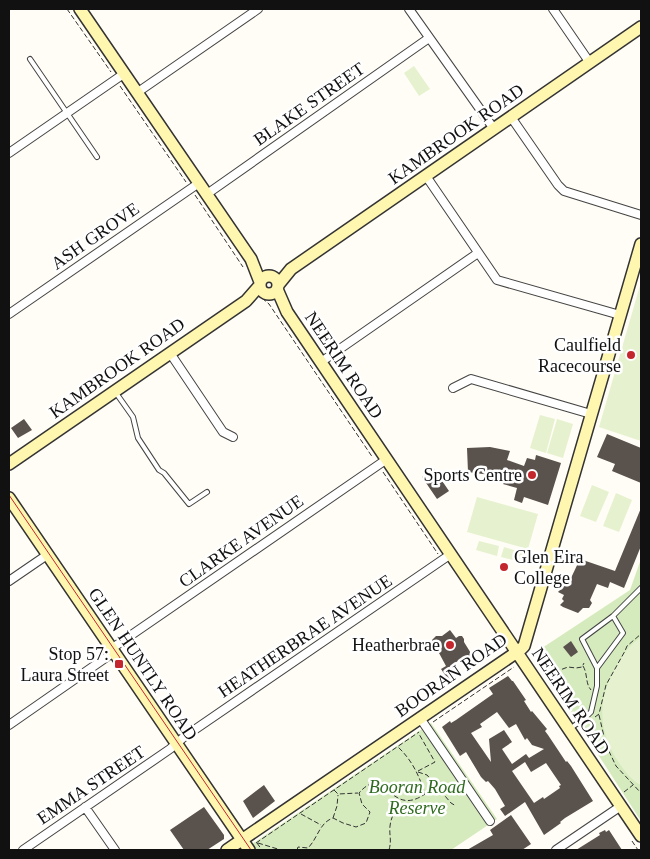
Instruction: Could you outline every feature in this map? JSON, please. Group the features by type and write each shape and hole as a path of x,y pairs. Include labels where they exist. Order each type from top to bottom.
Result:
{"street":[{"name":"NEERIM ROAD","path":"80,9 641,836"},
{"path":"138,92 258,9"},
{"path":"409,9 494,130"},
{"path":"553,9 590,63"},
{"name":"KAMBROOK ROAD","path":"9,464 641,27"},
{"name":"BLAKE STREET","path":"206,194 430,38"},
{"path":"9,153 125,73"},
{"path":"512,117 564,192 641,215"},
{"path":"426,176 498,280 620,316"},
{"name":"ASH GROVE","path":"9,314 199,183"},
{"name":"BOORAN ROAD","path":"227,850 294,810 419,725 517,652 524,644 641,244"},
{"path":"321,362 478,253"},
{"path":"170,353 223,432 233,437"},
{"path":"453,388 471,379 591,414"},
{"name":"CLARKE AVENUE","path":"9,725 387,459"},
{"name":"GLEN HUNTLY ROAD","path":"9,498 242,840 253,846"},
{"name":"HEATHERBRAE AVENUE","path":"176,743 451,554"},
{"path":"9,581 47,555"},
{"path":"419,725 490,821"},
{"name":"EMMA STREET","path":"22,850 168,751 176,743"},
{"path":"556,850 618,802"},
{"path":"85,807 115,850"}],"lane":[{"path":"30,59 97,157"},
{"path":"115,391 133,417 138,438 159,470 164,473 189,504 208,492"},
{"path":"569,729 589,714 596,693 597,668 582,639 613,616 641,588"},
{"path":"597,668 623,633 613,616"}],"path":[{"path":"641,634 627,646 606,685 599,714 606,745 616,766 641,792"},
{"path":"541,669 548,666 561,670 568,667 576,668 583,664 586,671 587,686 592,692 596,693"},
{"path":"253,846 294,810 419,725 515,666"},
{"path":"593,719 599,714"},
{"path":"418,772 435,762 419,725"},
{"path":"359,793 365,785 372,783 384,786 393,796 406,801 416,799 424,794 418,772 405,754 393,743"},
{"path":"418,772 427,775 451,803 456,806"},
{"path":"297,850 298,848 308,848 315,842 322,826 326,821 333,818 338,806 338,794 331,785"},
{"path":"618,802 634,785"},
{"path":"338,794 359,793"},
{"path":"333,818 343,824 356,827 366,823 370,812 362,804 359,793"},
{"path":"389,850 392,841 390,827 394,810 401,799"},
{"path":"294,810 322,826"},
{"path":"253,846 262,850"},
{"path":"253,846 281,850"}],"green space":[{"path":"414,66 430,89 419,96 404,73"},
{"name":"Caulfield Racecourse","path":"641,282 641,441 599,427"},
{"path":"540,415 555,419 546,453 530,448"},
{"path":"557,419 573,424 563,458 547,453"},
{"path":"592,485 609,492 596,522 580,516"},
{"path":"616,493 632,500 619,532 603,526"},
{"path":"477,497 538,514 528,549 467,532"},
{"path":"479,541 499,546 497,556 476,550"},
{"path":"504,547 524,553 521,562 501,557"},
{"path":"641,559 641,821 533,654 630,590"},
{"path":"641,637 641,785 635,782 614,755 605,732 603,707 604,695 614,670 632,644"},
{"name":"Booran Road Reserve","path":"431,723 497,819 451,850 256,850 252,844"}],"building":[{"path":"24,419 32,430 18,438 11,428"},
{"path":"607,434 641,448 641,483 612,471 615,464 597,457"},
{"name":"Sports Centre","path":"490,447 510,451 507,460 524,466 527,458 535,460 536,455 561,463 548,505 524,497 522,503 514,500 517,488 503,484 505,477 468,472 467,448"},
{"path":"434,469 449,491 437,499 422,477"},
{"path":"641,508 641,546 624,588 610,582 608,588 597,584 590,600 592,603 589,608 583,608 578,613 560,605 564,601 562,599 564,595 558,592 566,583 567,575 571,578 580,559 615,571"},
{"name":"Heatherbrae","path":"450,630 456,638 462,636 472,655 464,661 462,658 448,668 454,678 449,681 441,669 446,666 432,640 436,636 442,636"},
{"path":"571,641 578,652 571,657 563,647"},
{"path":"508,676 513,681 526,700 524,701 531,712 547,729 545,731 566,762 571,766 593,801 565,818 544,835 525,802 505,816 500,809 505,806 495,789 488,781 486,782 481,777 466,752 460,756 442,727 450,721 451,723 456,720 493,694 489,688","holes":["497,712 509,728 516,724 525,740 527,738 532,745 544,749 529,758 526,754 512,764 502,749 512,742 504,730 489,739 491,762 471,733 482,727 480,724","525,762 531,772 546,763 561,785 559,786 560,788 544,799 543,797 534,803 512,771"]},
{"path":"264,785 275,801 253,818 243,801"},
{"path":"204,807 224,835 224,839 207,850 184,850 170,830"},
{"path":"511,815 531,844 522,850 467,850 493,835 490,830"},
{"path":"605,830 606,832 609,830 622,850 576,850 600,835 599,833"}],"tram line":[{"path":"9,495 251,850"}],"place":[{"name":"Caulfield Racecourse","path":"631,355"},
{"name":"Sports Centre","path":"532,475"},
{"name":"Glen Eira College","path":"504,567"},
{"name":"Heatherbrae","path":"450,645"},
{"name":"Stop 57: Laura Street","path":"119,664"}]}
